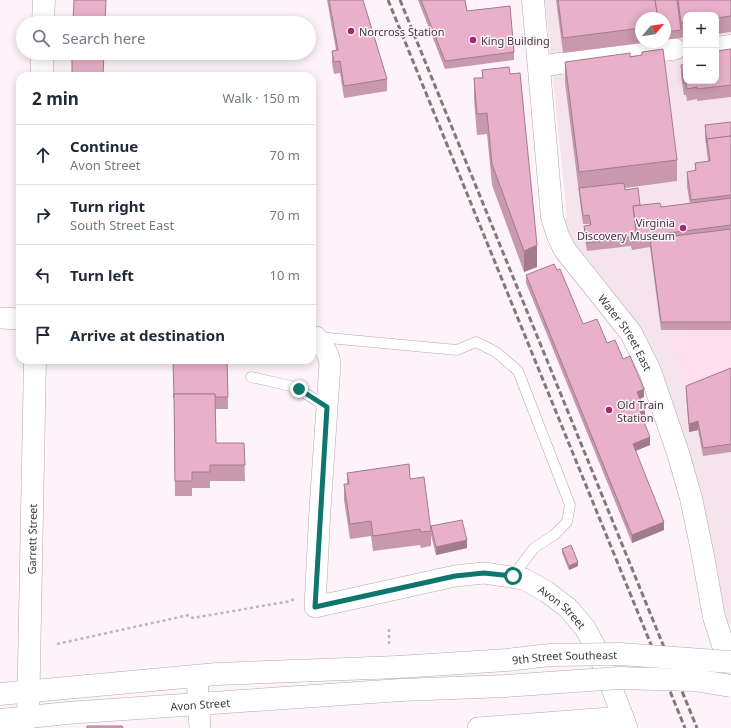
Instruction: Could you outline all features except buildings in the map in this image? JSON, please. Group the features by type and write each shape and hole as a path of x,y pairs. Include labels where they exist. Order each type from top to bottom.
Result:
{"main road":[{"path":"43,16 44,0"},
{"name":"Water Street East","path":"533,0 540,66 552,217 558,236 565,250 631,333 650,371 678,452 691,498 714,617 731,670"},
{"path":"42,60 42,72"},
{"name":"Garrett Street","path":"28,723 35,364"},
{"name":"9th Street Southeast","path":"393,660 493,661 550,656 620,654 731,662"},
{"path":"0,694 217,674 393,660"},
{"name":"Avon Street","path":"0,720 28,723 67,713 401,690 505,686 619,678 694,680 731,686"}],"street":[{"path":"719,45 731,43"},
{"path":"540,66 680,48"},
{"path":"0,318 16,319"},
{"path":"307,601 330,364 325,347 316,339"},
{"name":"Avon Street","path":"307,601 455,576 484,573 513,576 524,579 547,592 568,608 585,628 598,652 625,722"},
{"path":"197,676 200,728"},
{"path":"478,728 625,722"}],"lane":[{"path":"316,337 457,350 476,342 496,352 518,371 570,505 567,522 554,535 534,548 513,576"},
{"path":"251,377 295,387 327,407"}],"path":[{"path":"57,644 189,614 193,618 291,601 307,601"},
{"path":"389,630 393,660"}],"shaded area":[{"path":"545,0 731,0 731,624 714,617 650,371 558,236 567,216"},
{"path":"675,330 731,330 731,377 689,389 665,336"}],"railway":[{"path":"388,0 685,728"},
{"path":"400,0 697,728"}],"place":[{"name":"Norcross Station","path":"351,31"},
{"name":"King Building","path":"473,40"},
{"name":"Virginia Discovery Museum","path":"683,228"},
{"name":"Old Train Station","path":"609,410"}],"route":[{"path":"299,389 327,407 315,607 455,576 484,573 513,576"}]}
